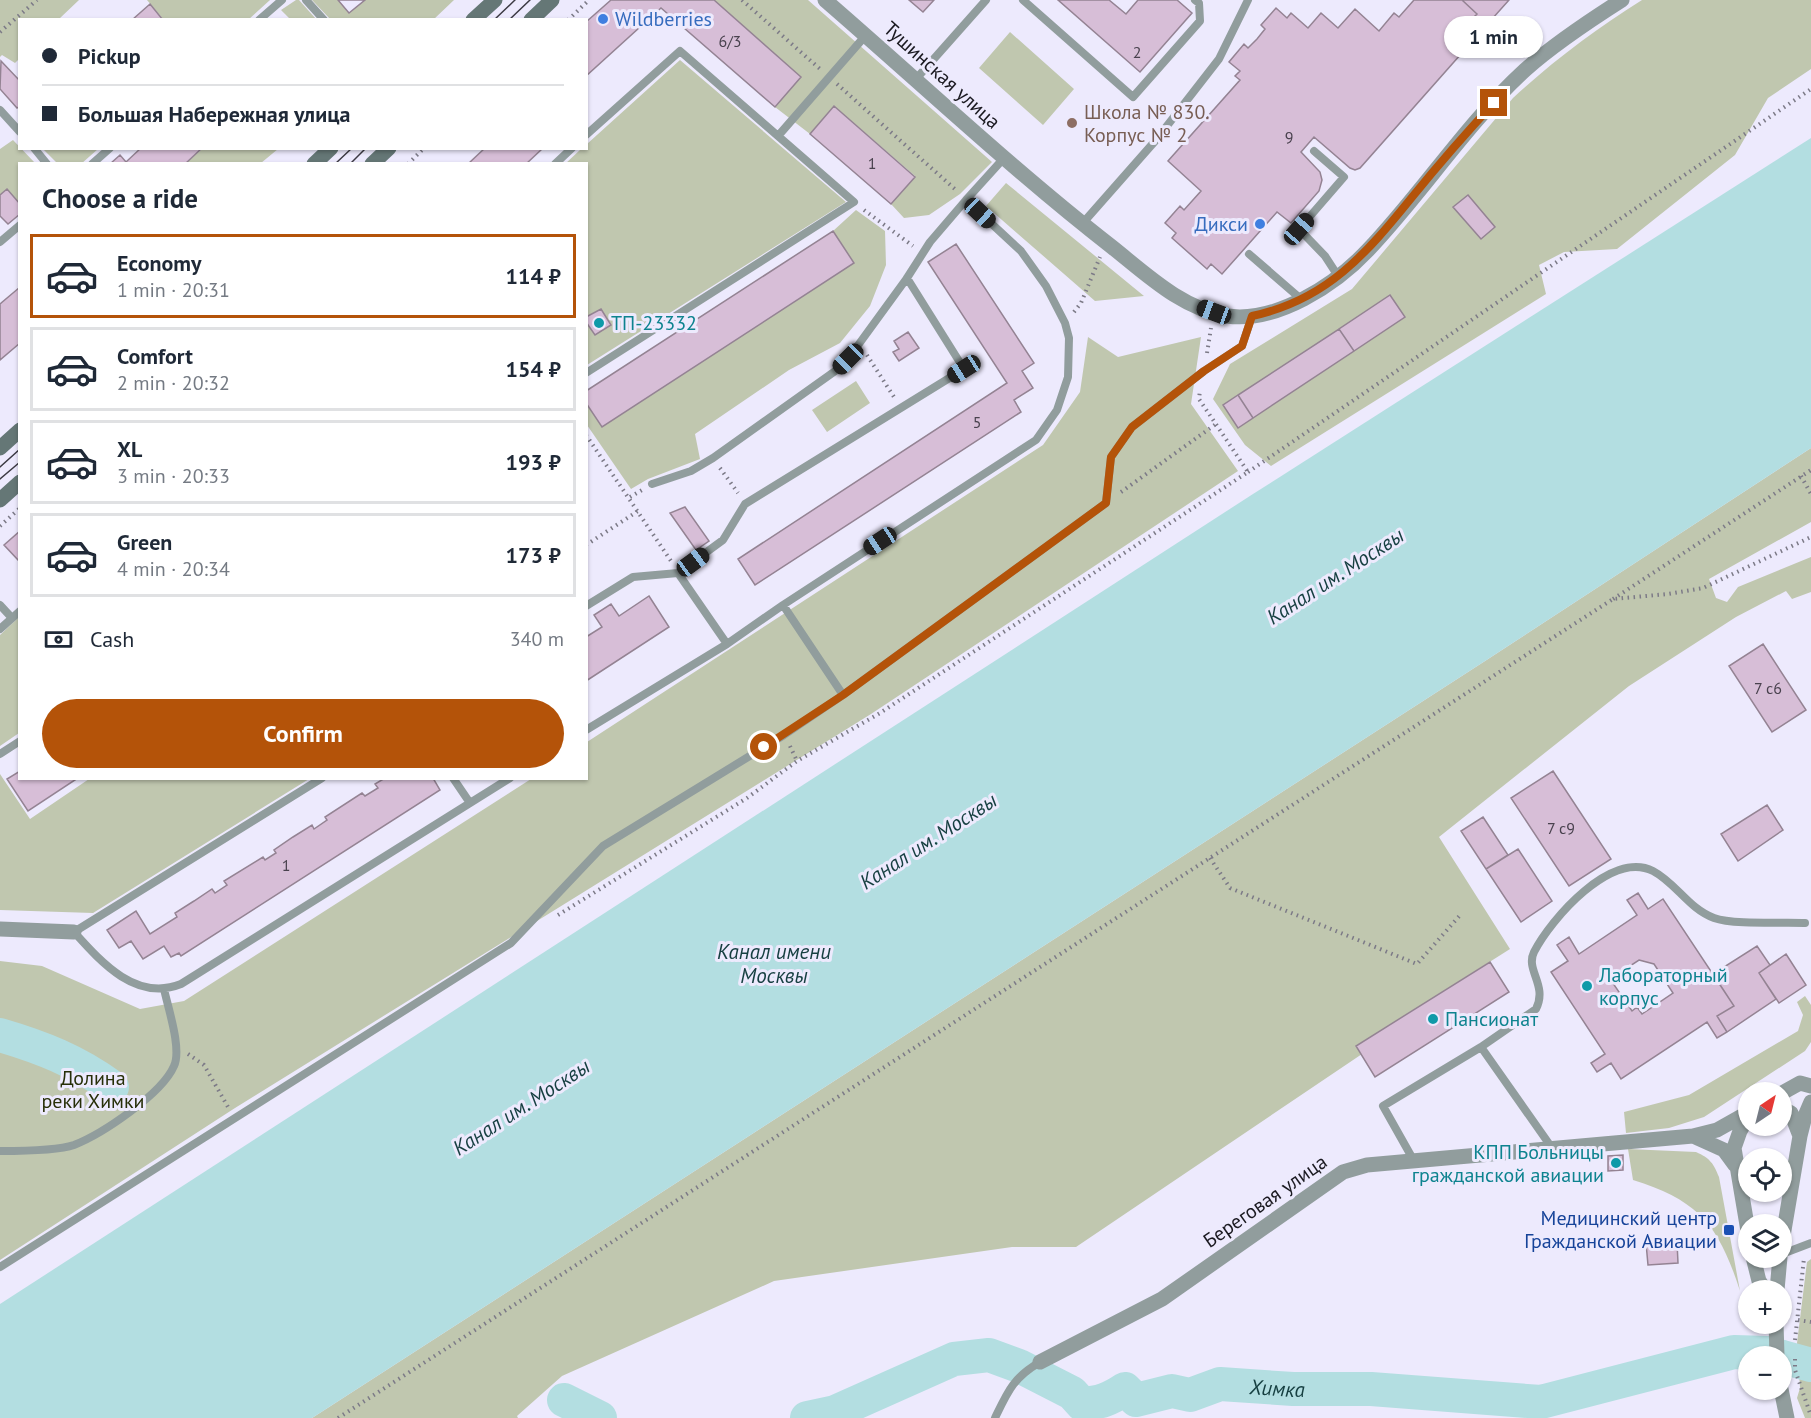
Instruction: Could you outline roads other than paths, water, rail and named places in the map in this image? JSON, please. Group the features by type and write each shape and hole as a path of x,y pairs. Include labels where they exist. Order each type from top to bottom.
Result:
{"main road":[{"path":"475,18 495,0"},
{"path":"533,18 552,0"},
{"path":"316,162 329,150"},
{"path":"374,162 387,150"},
{"path":"0,448 18,432"},
{"path":"0,500 18,484"}],"street":[{"name":"Тушинская улица","path":"825,0 1082,224 1164,287 1192,304 1228,316 1252,316 1277,311 1338,276 1366,252 1482,116 1526,70 1622,0"},
{"path":"0,929 74,932"},
{"path":"1792,1087 1800,1083 1811,1086"},
{"path":"1787,1214 1804,1116 1811,1102"},
{"path":"1792,1116 1800,1136"},
{"name":"Береговая улица","path":"1040,1362 1162,1299 1343,1172 1367,1165 1693,1136 1717,1130 1738,1119"},
{"path":"1693,1136 1724,1150 1735,1164"},
{"path":"1739,1136 1734,1148 1735,1164 1745,1214"},
{"path":"1783,1400 1787,1418"}],"lane":[{"path":"261,18 282,0"},
{"path":"306,0 322,18"},
{"path":"916,79 986,0"},
{"path":"1023,0 1133,97 1200,21 1199,3 1195,0"},
{"path":"1082,224 1156,140 1219,59 1248,0"},
{"path":"778,136 866,35"},
{"path":"588,133 680,51 854,202 588,372"},
{"path":"0,110 18,130"},
{"path":"36,150 45,162"},
{"path":"94,162 108,150"},
{"path":"557,162 570,150"},
{"path":"1314,151 1344,177 1299,229 1325,256 1338,276"},
{"path":"652,483 691,471 713,458 838,369 860,344 930,242 1004,158"},
{"path":"588,729 727,644 1036,440 1057,410 1068,377 1069,338 1065,323 1046,286 1021,251 966,200"},
{"path":"0,242 18,227"},
{"path":"1249,254 1301,299"},
{"path":"588,605 633,577 678,573 723,540 745,504 964,369 907,278"},
{"path":"0,1268 511,943 603,846 784,735 843,695 1106,503 1111,457 1132,427 1204,371 1242,346 1252,316"},
{"path":"678,573 727,644"},
{"path":"0,605 12,618"},
{"path":"783,605 843,695"},
{"path":"0,629 18,613"},
{"path":"0,754 18,742"},
{"path":"319,780 74,932 109,969 143,987 164,989 181,984 507,780"},
{"path":"454,780 470,803"},
{"path":"1414,1161 1383,1106 1481,1047 1536,1009 1541,992 1532,962 1536,948 1568,906 1592,884 1619,869 1631,866 1642,867 1653,872 1702,913 1722,921 1805,922"},
{"path":"0,1151 72,1146 100,1131 158,1089 175,1065 176,1047 164,989"},
{"path":"1481,1047 1552,1148"},
{"path":"1792,1251 1808,1244"},
{"path":"995,1418 1006,1394 1022,1373 1040,1362"}],"water":[{"name":"Канал имени Москвы","path":"1811,138 1811,448 312,1418 0,1418 0,1304 1253,494"}],"waterway":[{"name":"Химка","path":"0,1035 58,1056 112,1087"},
{"name":"Химка","path":"807,1418 835,1412 954,1359 989,1355 1019,1366 1072,1393 1082,1404 1105,1400 1125,1389 1136,1400 1172,1391 1190,1395 1220,1384 1293,1389 1371,1389 1541,1402 1738,1352"},
{"name":"Химка","path":"1792,1360 1811,1365"},
{"name":"Химка","path":"564,1400 600,1418"}],"tram line":[{"path":"496,18 515,0"},
{"path":"511,18 530,0"},
{"path":"337,162 350,150"},
{"path":"352,162 364,150"},
{"path":"0,467 18,451"},
{"path":"0,479 18,464"}],"place":[{"name":"Wildberries","path":"603,19"},
{"name":"Школа № 830. Корпус № 2","path":"1072,123"},
{"name":"Дикси","path":"1260,224"},
{"name":"ТП-23332","path":"599,323"},
{"name":"Лабораторный корпус","path":"1587,986"},
{"name":"Пансионат","path":"1433,1019"},
{"name":"КПП Больницы гражданской авиации","path":"1616,1163"},
{"name":"Медицинский центр Гражданской Авиации","path":"1729,1230"}],"water label":[{"name":"Канал им. Москвы","path":"1335,576"},
{"name":"Канал им. Москвы","path":"928,841"},
{"name":"Канал им. Москвы","path":"521,1107"}],"park label":[{"name":"Долина реки Химки","path":"93,1090"}]}
